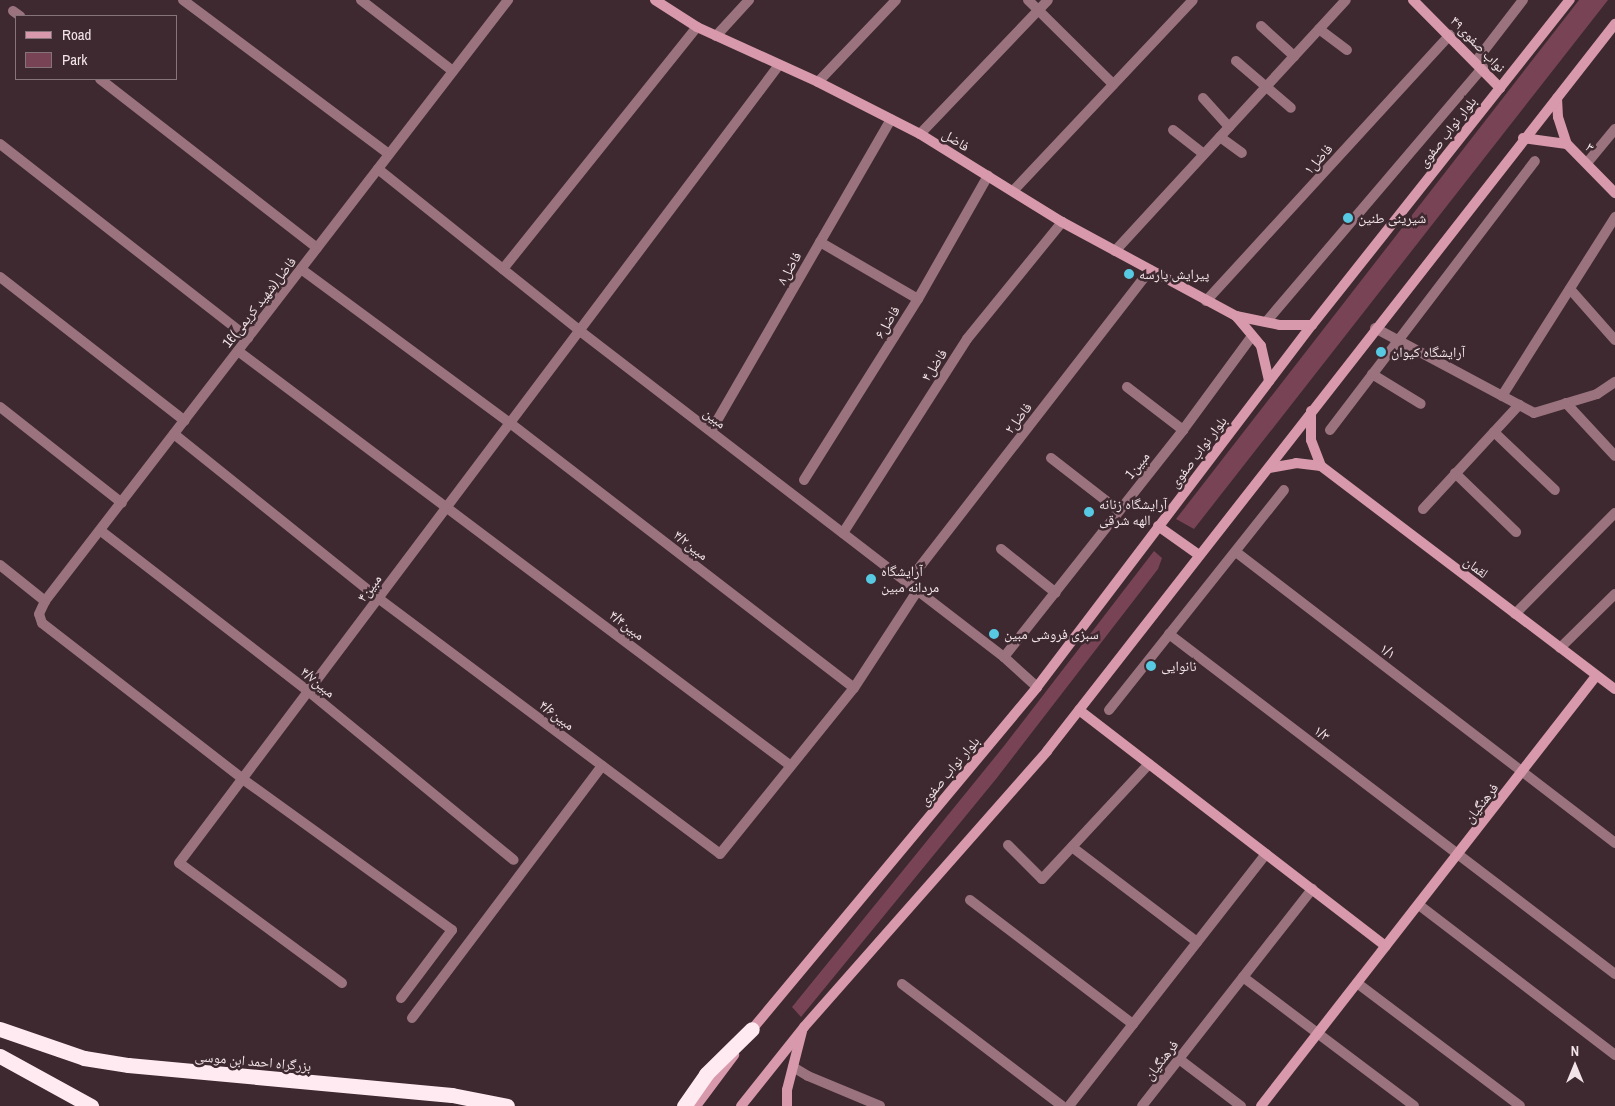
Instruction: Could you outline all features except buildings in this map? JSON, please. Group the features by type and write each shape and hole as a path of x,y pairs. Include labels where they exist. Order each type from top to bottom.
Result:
{"highway":[{"name":"بزرگراه احمد ابن موسی","path":"0,1029 84,1058 174,1070 452,1095 507,1106"},
{"path":"684,1106 706,1074 752,1029"},
{"path":"0,1056 91,1106"}],"main road":[{"name":"فاضل","path":"655,0 697,27 818,82 920,134 1062,222 1236,316 1266,322 1312,325"},
{"name":"۴۹نواب صفوی","path":"1413,0 1480,64 1500,88"},
{"name":"بلوار نواب صفوی","path":"696,1106 752,1029 1037,686 1312,325 1570,0"},
{"path":"741,1106 804,1027 1047,752 1523,138 1615,24"},
{"name":"۳","path":"1557,98 1558,117 1567,144 1615,193"},
{"name":"۳","path":"1523,138 1567,144"},
{"name":"فاضل","path":"1236,316 1261,346 1269,381"},
{"path":"1269,468 1296,463 1321,466 1311,440 1311,410"},
{"name":"لقمان","path":"1321,466 1615,689"},
{"path":"1158,526 1199,555"},
{"name":"فرهنگیان","path":"1261,1106 1596,676"},
{"path":"1079,710 1386,946"},
{"path":"787,1106 793,1067 804,1027"}],"street":[{"path":"183,0 389,154"},
{"path":"361,0 453,71"},
{"name":"16فاضل(شهید کریمی)","path":"45,601 508,0"},
{"path":"716,36 749,0"},
{"path":"818,82 896,0"},
{"path":"1028,0 1113,84"},
{"path":"920,134 1048,0"},
{"path":"1013,191 1193,0"},
{"path":"1115,251 1346,0"},
{"path":"1266,322 1480,64 1523,0"},
{"path":"1260,26 1294,56"},
{"path":"503,269 697,27"},
{"path":"1319,29 1347,50"},
{"name":"۱فاضل","path":"1206,301 1450,35"},
{"path":"1236,61 1290,108"},
{"name":"۴مبین","path":"342,983 180,863 779,65"},
{"path":"101,80 317,248"},
{"path":"1203,98 1229,127"},
{"name":"۸فاضل","path":"711,432 891,119"},
{"path":"1587,163 1615,129"},
{"path":"1173,130 1204,154"},
{"path":"1220,137 1242,153"},
{"path":"0,144 248,338"},
{"path":"1330,430 1535,161"},
{"name":"مبین","path":"378,169 580,330 1004,657 1037,686"},
{"name":"۶فاضل","path":"804,480 918,299 988,176"},
{"path":"1502,396 1615,217"},
{"name":"۴فاضل","path":"843,533 967,339 1062,222"},
{"path":"820,242 918,299"},
{"name":"۴/۲مبین","path":"301,270 510,423 854,688"},
{"name":"۲فاضل","path":"908,582 1150,270"},
{"path":"0,277 185,421"},
{"path":"1570,289 1615,340"},
{"path":"1375,328 1534,413 1597,394 1615,382"},
{"name":"1مبین","path":"1004,657 1056,593 1118,510 1183,430 1252,336"},
{"name":"۴/۴مبین","path":"238,351 791,766"},
{"path":"1372,374 1421,404"},
{"path":"1127,387 1183,430"},
{"path":"1566,403 1615,456"},
{"path":"1423,509 1519,405"},
{"path":"0,407 122,503"},
{"path":"1494,432 1555,490"},
{"name":"۴/۶مبین","path":"174,434 378,598 720,854 791,766"},
{"path":"1051,458 1118,510"},
{"path":"1455,473 1516,532"},
{"path":"1109,710 1284,490"},
{"path":"1515,614 1615,513"},
{"name":"۴/۷مبین","path":"100,531 308,691 514,860"},
{"path":"1001,549 1056,593"},
{"name":"۱/۱","path":"1236,552 1615,843"},
{"path":"0,565 45,601 40,614 42,623 243,779 452,930 401,998"},
{"path":"791,766 854,688 918,590"},
{"path":"1560,648 1615,594"},
{"name":"۱/۳","path":"1169,634 1615,974"},
{"path":"1008,845 1042,879 1149,764"},
{"path":"412,1018 602,766"},
{"path":"1072,847 1197,942"},
{"path":"1069,1106 1266,854"},
{"name":"فرهنگیان","path":"1142,1106 1312,889"},
{"path":"970,900 1133,1024"},
{"path":"1419,905 1615,1055"},
{"path":"1243,977 1414,1106"},
{"path":"1357,983 1520,1106"},
{"path":"902,984 1062,1106"},
{"path":"1179,1059 1241,1106"},
{"path":"793,1067 808,1076 880,1106"}],"green space":[{"path":"1579,0 1608,0 1194,529 1176,519"},
{"path":"1154,551 1162,558 1158,569 996,779 801,1017 792,1007 1004,746"}],"place":[{"name":"شیرینی طنین","path":"1348,218"},
{"name":"پیرایش پارسه","path":"1129,274"},
{"name":"آرایشگاه کیوان","path":"1381,352"},
{"name":"آرایشگاه زنانه الهه شرقی","path":"1089,512"},
{"name":"آرایشگاه مردانه مبین","path":"871,579"},
{"name":"سبزی فروشی مبین","path":"994,634"},
{"name":"نانوایی","path":"1151,666"}]}
